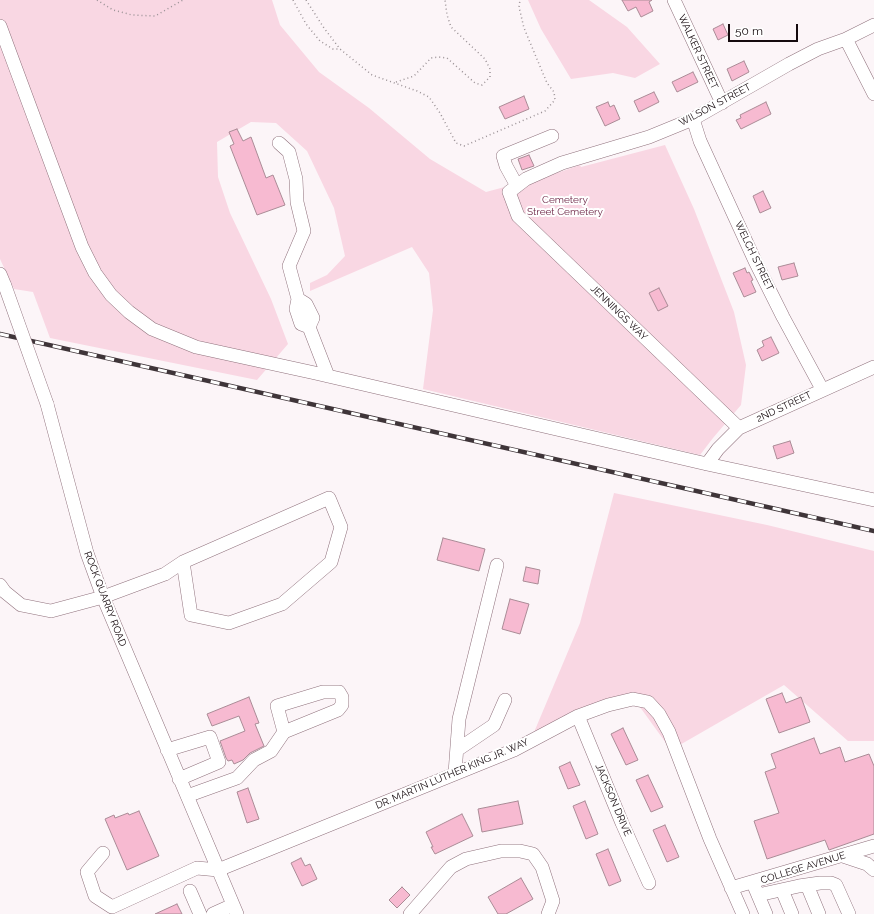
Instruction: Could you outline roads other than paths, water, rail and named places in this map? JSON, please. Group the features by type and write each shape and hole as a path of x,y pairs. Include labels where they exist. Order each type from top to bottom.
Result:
{"street":[{"name":"WALKER STREET","path":"674,0 722,103"},
{"name":"WILSON STREET","path":"513,189 526,179 562,163 649,137 693,119 818,49 846,39 874,25"},
{"path":"0,26 82,246 95,273 111,295 129,312 152,329 196,347 707,464 874,500"},
{"path":"846,39 874,94"},
{"name":"WELCH STREET","path":"693,119 700,142 749,247 783,316 822,389"},
{"name":"JENNINGS WAY","path":"552,136 503,156 513,189 518,216 739,428"},
{"path":"279,143 288,152 296,179 297,202 304,231 289,266 298,299 306,304 313,318 309,327 328,376"},
{"name":"ROCK QUARRY ROAD","path":"0,274 47,404 87,553 103,597 235,909"},
{"name":"2ND STREET","path":"707,464 718,449 739,428 822,389 874,367"},
{"path":"0,585 5,592 21,605 51,612 103,597 165,574 183,562 329,498 341,527 331,562 288,600 282,604 229,623 191,615 183,562"},
{"path":"455,773 459,719 497,565"},
{"path":"187,796 237,778 254,760 271,751 284,732 338,710 342,705 342,697 339,692 322,692 277,706 284,732"},
{"name":"DR. MARTIN LUTHER KING JR. WAY","path":"218,870 514,750 578,716 608,705 633,699 648,702 659,714 669,732 710,839 743,914"},
{"path":"457,750 494,725 505,700"},
{"name":"JACKSON DRIVE","path":"578,716 622,823 649,883"},
{"path":"167,750 210,737 219,762 179,779"},
{"name":"COLLEGE AVENUE","path":"731,888 753,883 874,846"},
{"path":"410,914 452,867 466,859 501,851 520,851 533,854 542,867 553,901 548,914"},
{"path":"103,853 87,872 95,896 112,907 197,868 218,870"},
{"path":"843,856 867,864 874,870"},
{"path":"753,883 766,914"},
{"path":"758,895 820,883 836,885 849,914"},
{"path":"807,885 819,914"},
{"path":"782,890 792,914"},
{"path":"190,891 200,914"},
{"path":"213,914 235,909"}],"railway":[{"path":"0,334 874,531"}],"park label":[{"name":"Cemetery Street Cemetery","path":"565,206"}]}
